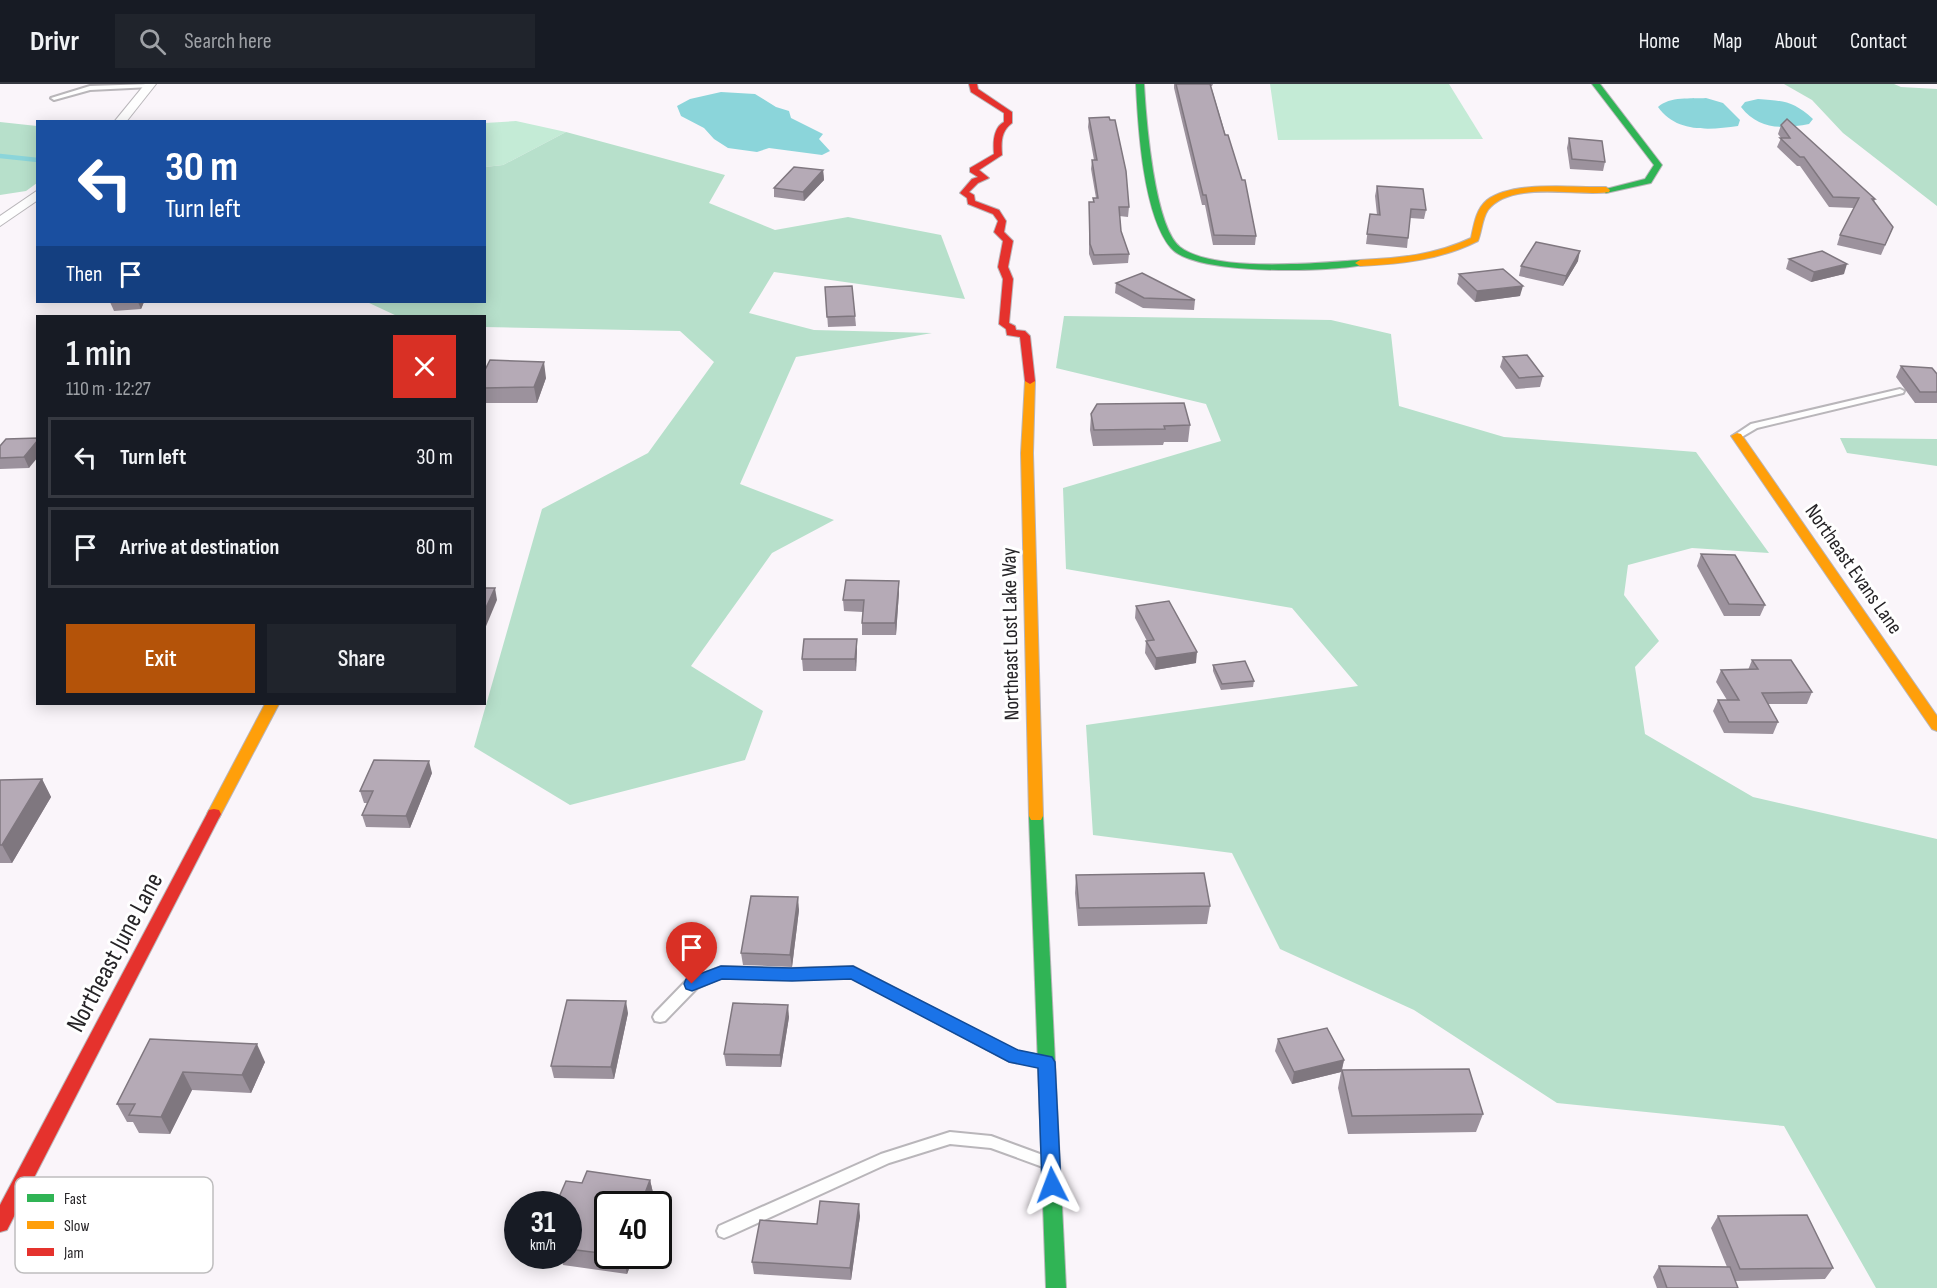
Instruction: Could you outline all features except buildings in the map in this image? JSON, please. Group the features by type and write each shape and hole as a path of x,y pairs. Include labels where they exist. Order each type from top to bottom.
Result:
{"street":[{"name":"Northeast Lost Lake Way","path":"973,84 974,90 1008,112 1008,123 1002,126 998,136 998,155 973,170 985,178 975,182 964,193 971,197 971,202 996,212 1002,220 999,232 1008,241 1003,267 1008,279 1004,324 1011,328 1011,333 1021,333 1025,336 1025,353 1029,360 1031,388 1027,453 1033,709 1056,1288"},
{"path":"1140,84 1156,206 1166,237 1175,249 1199,260 1260,266 1419,261 1452,252 1475,238 1483,210 1501,195 1527,191 1605,190 1648,181 1658,165 1596,84"},
{"path":"121,120 150,85"},
{"path":"0,222 36,195"},
{"name":"Northeast Evans Lane","path":"1737,436 1937,726"},
{"name":"Northeast June Lane","path":"25,1177 271,705"},
{"name":"Northeast June Lane","path":"0,1224 15,1195"}],"lane":[{"path":"54,98 90,88 150,85"},
{"path":"1737,436 1754,426 1900,391"},
{"path":"660,1017 692,984 721,972 792,974 853,972 1015,1057 1046,1062"},
{"path":"724,1231 886,1158 950,1138 990,1142 1051,1164"}],"green space":[{"path":"1270,84 1449,84 1483,139 1278,140"},
{"path":"1784,84 1894,84 1901,87 1937,89 1937,206 1843,133 1812,100"},
{"path":"516,121 566,132 503,165 486,167 486,123"},
{"path":"0,122 36,126 36,184 26,191 0,195"},
{"path":"566,132 725,175 709,203 775,230 848,217 941,235 965,299 774,272 749,313 814,330 932,333 796,357 740,484 834,520 772,553 691,666 763,711 745,760 570,805 474,747 542,509 648,453 714,362 680,331 486,327 486,315 395,315 369,303 486,303 486,167 503,165"},
{"path":"1064,316 1331,320 1391,334 1399,406 1504,437 1696,452 1769,553 1692,548 1628,565 1624,595 1659,641 1635,667 1645,734 1753,797 1937,839 1937,1288 1876,1288 1784,1126 1557,1103 1414,1010 1280,949 1232,853 1093,835 1086,725 1358,686 1292,608 1066,569 1063,488 1221,441 1206,404 1056,368"},
{"path":"1840,438 1937,439 1937,466 1847,453"}],"water":[{"path":"721,92 755,94 776,107 789,111 791,118 823,134 819,139 830,151 822,155 769,148 757,152 728,148 714,139 704,128 681,116 677,106 690,99"},
{"path":"1706,98 1723,103 1740,120 1738,126 1694,128 1674,122 1658,107 1668,101"},
{"path":"1758,99 1788,103 1813,119 1809,124 1790,127 1764,124 1748,115 1741,107 1745,102"}],"waterway":[{"path":"0,156 36,160"}],"traffic: fast":[{"path":"1140,84 1154,196 1168,237 1176,248 1191,256 1212,262 1237,265 1291,266 1360,263"},
{"path":"1596,84 1658,165 1648,181 1606,190"},
{"path":"1036,816 1056,1288"}],"traffic: slow":[{"path":"1360,263 1391,262 1433,256 1460,246 1475,239 1482,212 1490,202 1504,196 1539,190 1606,190"},
{"path":"1030,381 1027,453 1036,816"},
{"path":"1737,436 1937,726"},
{"path":"214,814 271,705"}],"traffic: jam":[{"path":"973,84 974,90 1008,112 1008,123 1002,126 997,141 998,155 973,170 985,178 975,181 964,193 971,197 971,202 996,212 1002,221 999,232 1008,241 1003,267 1008,279 1004,324 1011,328 1011,333 1021,333 1025,336 1030,381"},
{"path":"25,1177 214,814"},
{"path":"0,1224 15,1195"}],"route":[{"path":"692,984 721,972 792,974 853,972 1015,1057 1046,1062 1052,1185"}]}
